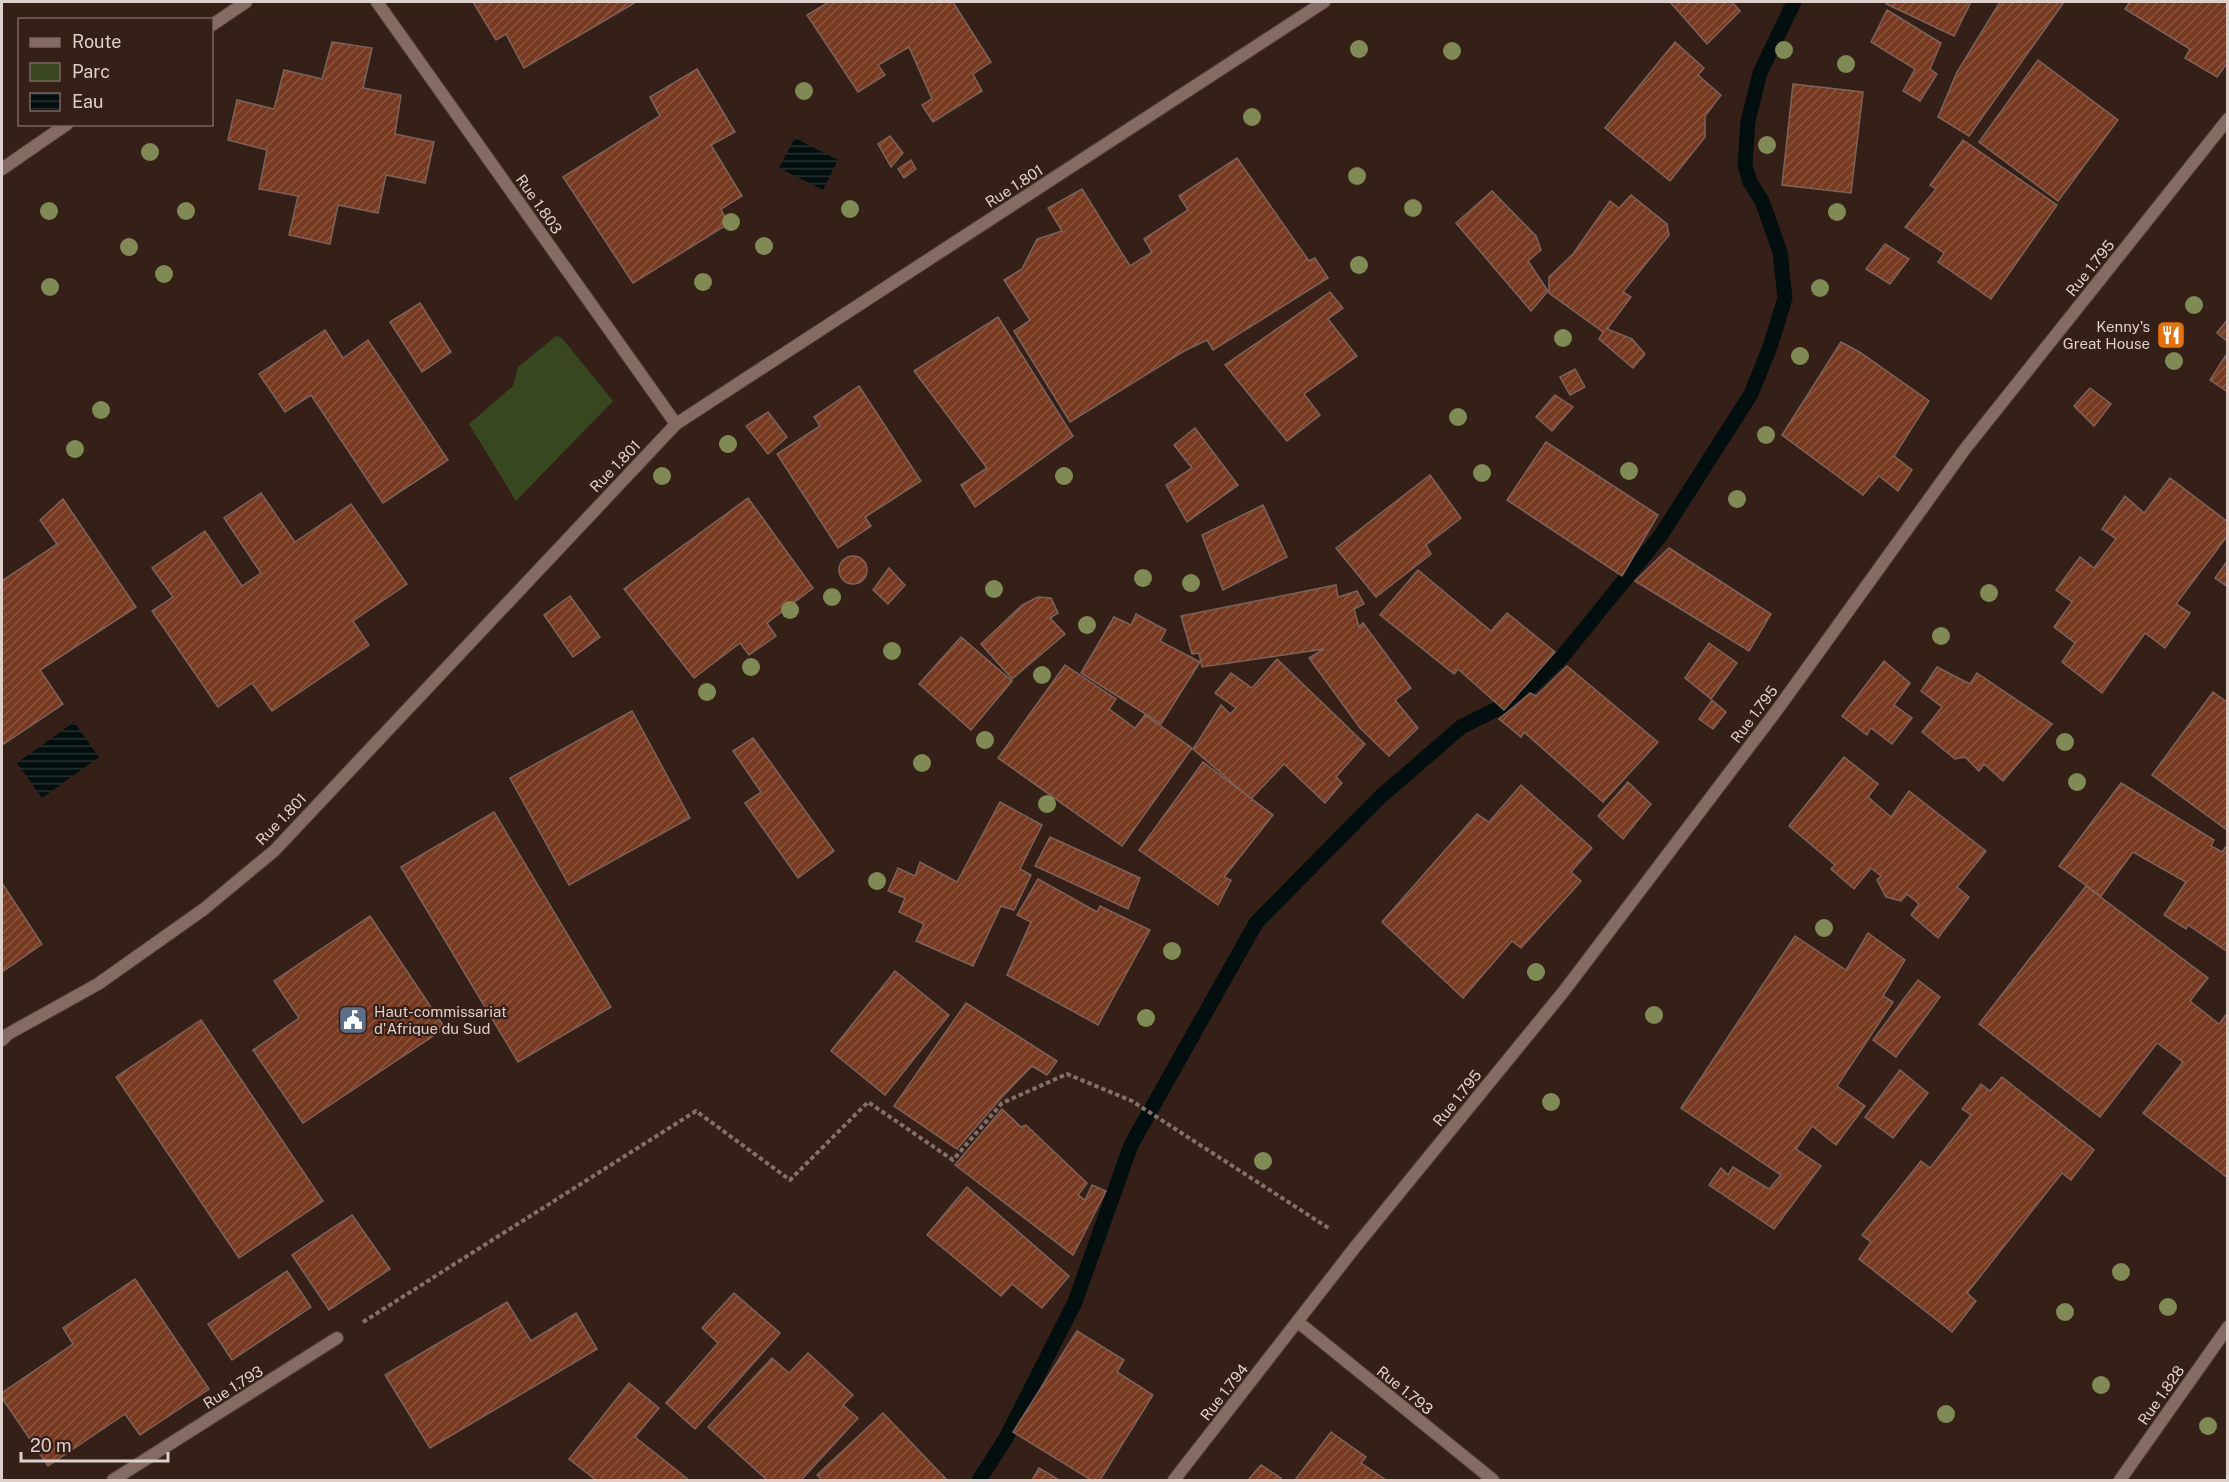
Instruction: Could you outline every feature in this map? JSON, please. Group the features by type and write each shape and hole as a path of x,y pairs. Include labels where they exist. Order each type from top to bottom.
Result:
{"street":[{"path":"213,24 246,2"},
{"name":"Rue 1.803","path":"377,2 676,424"},
{"name":"Rue 1.801","path":"2,1040 8,1034 108,977 204,909 274,851 676,424 1324,2"},
{"name":"Rue 1.795","path":"1298,1322 1356,1246 1564,991 1777,710 1965,449 2228,119"},
{"path":"2,169 64,126"},
{"name":"Rue 1.793","path":"1298,1322 1493,1480"},
{"name":"Rue 1.794","path":"1174,1480 1298,1322"},
{"name":"Rue 1.828","path":"2120,1480 2228,1327"},
{"name":"Rue 1.793","path":"113,1480 338,1338"}],"path":[{"path":"338,1338 696,1111 790,1180 868,1102 953,1161 1002,1103 1067,1074 1132,1101 1356,1246"}],"green space":[{"path":"556,336 562,338 613,401 516,501 469,424 513,386 518,367"}],"water":[{"path":"795,138 838,160 823,190 779,168"},
{"path":"74,722 99,757 42,798 17,763"}],"building":[{"path":"473,2 636,2 524,68 506,34 496,40"},
{"path":"829,2 953,2 991,62 973,74 982,91 933,122 922,105 932,99 909,47 878,65 885,75 858,92 807,15"},
{"path":"1670,2 1732,2 1740,11 1707,44"},
{"path":"1887,2 1971,2 1954,36 1886,4"},
{"path":"2000,2 2064,2 1969,136 1938,117 1957,72"},
{"path":"2130,2 2228,2 2228,62 2217,77 2185,58 2190,49 2125,9"},
{"path":"1887,10 1941,43 1930,69 1937,74 1920,101 1903,91 1915,69 1871,42"},
{"path":"332,42 372,48 363,88 401,95 395,134 434,142 425,183 386,175 378,213 338,205 330,244 289,235 298,196 259,189 267,150 228,140 237,100 274,109 284,70 322,79"},
{"path":"1675,42 1704,68 1698,75 1721,95 1705,116 1705,137 1670,181 1605,128"},
{"path":"2038,60 2118,120 2058,201 1979,142"},
{"path":"697,69 735,132 711,145 742,196 721,209 728,224 633,283 563,177 660,116 650,97"},
{"path":"1793,84 1863,92 1851,193 1782,185"},
{"path":"890,136 903,153 891,167 878,144"},
{"path":"1963,140 2057,205 1991,299 1938,262 1944,253 1905,227 1936,189 1930,185"},
{"path":"1237,158 1309,261 1315,258 1328,278 1213,350 1207,340 1184,351 1070,422 1014,331 1030,320 1004,280 1022,269 1037,239 1062,231 1048,208 1082,189 1130,266 1152,252 1144,239 1188,210 1179,196"},
{"path":"911,160 916,169 904,178 898,169"},
{"path":"1492,191 1536,236 1541,250 1528,261 1548,291 1531,311 1456,223"},
{"path":"1631,195 1667,224 1669,235 1623,292 1631,297 1607,329 1632,339 1645,354 1633,368 1599,339 1603,332 1549,293 1549,277 1573,254 1610,201 1619,208"},
{"path":"1885,244 1909,259 1890,284 1866,269"},
{"path":"1330,292 1343,308 1328,319 1357,356 1304,394 1320,415 1287,441 1225,365"},
{"path":"420,303 451,352 422,372 390,322"},
{"path":"998,317 1073,436 975,507 961,485 987,468 914,371"},
{"path":"2228,319 2228,342 2217,333"},
{"path":"325,330 343,358 368,340 448,460 383,503 311,395 285,412 259,374"},
{"path":"1841,342 1861,353 1929,401 1894,456 1912,470 1898,491 1879,476 1863,495 1782,435"},
{"path":"2228,352 2228,392 2210,380"},
{"path":"1575,369 1585,387 1570,395 1560,377"},
{"path":"859,386 921,481 865,517 871,526 838,548 777,454 820,426 814,417"},
{"path":"2090,388 2111,404 2094,426 2074,406"},
{"path":"1555,395 1573,407 1552,431 1536,417"},
{"path":"768,412 787,437 768,454 746,426"},
{"path":"1195,428 1238,485 1187,522 1166,485 1192,468 1174,445"},
{"path":"1546,442 1658,515 1622,576 1507,500"},
{"path":"1430,475 1461,518 1426,545 1431,554 1376,597 1336,548"},
{"path":"2170,478 2228,522 2228,535 2176,604 2190,613 2165,648 2145,633 2102,693 2062,662 2075,643 2054,627 2072,602 2056,590 2080,557 2094,568 2116,539 2102,529 2125,496 2144,513"},
{"path":"261,493 295,542 351,504 407,584 353,621 369,645 272,711 252,683 218,707 152,611 173,597 152,568 205,531 242,586 261,573 224,518"},
{"path":"748,498 813,588 767,623 776,636 749,655 740,643 694,678 624,589"},
{"path":"63,499 136,607 40,670 63,704 2,745 2,581 57,544 40,520"},
{"path":"1263,505 1287,557 1223,590 1202,535"},
{"path":"1669,548 1771,614 1749,651 1635,581"},
{"path":"853,556 863,560 867,570 863,580 853,584 843,580 839,570 843,560"},
{"path":"2228,560 2228,587 2215,578"},
{"path":"889,568 905,585 888,604 873,590"},
{"path":"1418,570 1491,631 1507,613 1555,652 1504,710 1458,669 1454,674 1380,615"},
{"path":"1336,585 1338,597 1357,591 1364,604 1354,609 1359,627 1363,623 1411,688 1395,700 1418,728 1389,756 1360,728 1309,658 1324,649 1202,667 1199,653 1192,654 1181,616"},
{"path":"570,596 600,637 573,657 544,615"},
{"path":"1038,597 1051,598 1058,613 1050,618 1065,634 1012,679 981,644 1022,605"},
{"path":"1136,614 1166,630 1160,641 1200,662 1161,724 1081,673 1114,617 1131,625"},
{"path":"961,637 1012,681 971,730 919,684"},
{"path":"1709,643 1737,663 1711,699 1685,678"},
{"path":"1277,659 1365,744 1336,777 1342,783 1325,803 1284,764 1251,799 1193,749 1221,705 1230,714 1236,708 1215,693 1231,673 1252,688"},
{"path":"1884,661 1910,683 1894,705 1912,718 1892,744 1871,728 1867,735 1842,716"},
{"path":"1065,665 1116,699 1109,709 1135,728 1145,715 1192,748 1122,846 998,758"},
{"path":"1567,666 1658,742 1603,802 1524,732 1521,737 1499,719 1530,693 1536,696"},
{"path":"1937,667 1970,684 1977,673 2052,724 2003,781 1984,764 1979,771 1965,757 1955,759 1922,732 1942,707 1921,691"},
{"path":"2213,692 2228,703 2227,830 2152,775"},
{"path":"1712,700 1726,712 1713,729 1699,719"},
{"path":"632,711 690,818 569,885 510,778"},
{"path":"753,738 834,851 798,878 745,803 761,792 733,751"},
{"path":"1844,757 1878,784 1868,797 1891,817 1909,791 1986,851 1957,887 1969,897 1938,938 1911,915 1919,904 1907,894 1901,901 1886,897 1877,880 1881,876 1871,868 1854,889 1831,869 1835,865 1789,826"},
{"path":"1203,762 1273,815 1224,877 1231,880 1218,905 1139,850"},
{"path":"1628,782 1651,804 1623,839 1598,816"},
{"path":"2121,783 2214,840 2211,846 2222,852 2228,844 2228,952 2188,925 2186,929 2164,915 2186,882 2133,852 2101,896 2059,866"},
{"path":"1521,785 1592,848 1571,872 1581,881 1521,948 1512,941 1463,998 1382,922 1477,814 1489,822"},
{"path":"1000,802 1042,825 1020,869 1031,875 1014,910 1001,906 973,966 916,941 924,924 899,912 905,898 888,891 898,868 915,876 920,862 957,882"},
{"path":"494,812 611,1007 518,1062 401,867"},
{"path":"1050,837 1140,878 1128,909 1035,866"},
{"path":"1038,879 1097,912 1100,906 1150,930 1098,1025 1007,975 1031,922 1017,915"},
{"path":"2,883 42,944 2,972"},
{"path":"2086,886 2208,978 2190,1001 2219,1024 2228,1012 2228,1178 2143,1113 2183,1062 2157,1043 2100,1117 1979,1024"},
{"path":"370,916 445,1028 303,1123 253,1050 299,1018 274,981"},
{"path":"1868,933 1905,960 1883,996 1893,1002 1837,1086 1865,1106 1836,1145 1812,1126 1796,1149 1821,1166 1774,1229 1709,1185 1721,1168 1728,1175 1733,1167 1769,1189 1781,1175 1681,1108 1795,936 1846,970"},
{"path":"895,971 949,1015 885,1095 831,1051"},
{"path":"1918,980 1940,997 1896,1057 1873,1040"},
{"path":"966,1003 1057,1061 1047,1075 1032,1066 957,1149 894,1106"},
{"path":"201,1020 323,1201 239,1258 116,1077"},
{"path":"1900,1070 1928,1093 1893,1138 1865,1117"},
{"path":"2002,1077 2094,1150 2071,1180 2062,1173 1967,1293 1976,1301 1952,1332 1859,1259 1871,1242 1862,1235 1921,1161 1930,1168 1971,1115 1962,1109 1981,1084 1990,1091"},
{"path":"1002,1109 1021,1127 1026,1125 1087,1183 1078,1195 1085,1200 1092,1185 1106,1191 1073,1255 955,1165"},
{"path":"967,1187 1069,1276 1042,1308 1012,1284 1001,1296 927,1235"},
{"path":"352,1215 390,1269 329,1310 292,1255"},
{"path":"287,1271 311,1307 232,1360 208,1324"},
{"path":"135,1279 209,1389 140,1435 125,1414 48,1466 2,1398 2,1393 73,1344 63,1328"},
{"path":"734,1293 780,1333 695,1429 666,1403 718,1343 702,1328"},
{"path":"507,1302 531,1341 576,1313 597,1349 430,1448 385,1375"},
{"path":"1077,1331 1124,1360 1117,1372 1153,1395 1100,1480 1091,1480 1013,1432"},
{"path":"808,1353 853,1395 843,1405 858,1418 801,1480 767,1480 708,1427 772,1358 789,1373"},
{"path":"629,1383 659,1408 635,1437 689,1480 596,1480 569,1459"},
{"path":"883,1413 947,1480 822,1480 817,1475"},
{"path":"1331,1432 1366,1457 1361,1463 1386,1480 1295,1480"},
{"path":"1261,1465 1281,1478 1280,1480 1248,1480"},
{"path":"1039,1468 1059,1480 1032,1480"}],"waterway":[{"path":"979,1480 1006,1438 1075,1302 1131,1145 1256,923 1379,798 1461,727 1519,698 1562,657 1661,535 1751,394 1770,347 1785,298 1780,252 1762,201 1750,182 1745,165 1748,121 1760,73 1794,2"}],"place":[{"name":"Kenny's Great House","path":"2171,335"},
{"name":"Haut-commissariat d'Afrique du Sud","path":"353,1020"}]}
